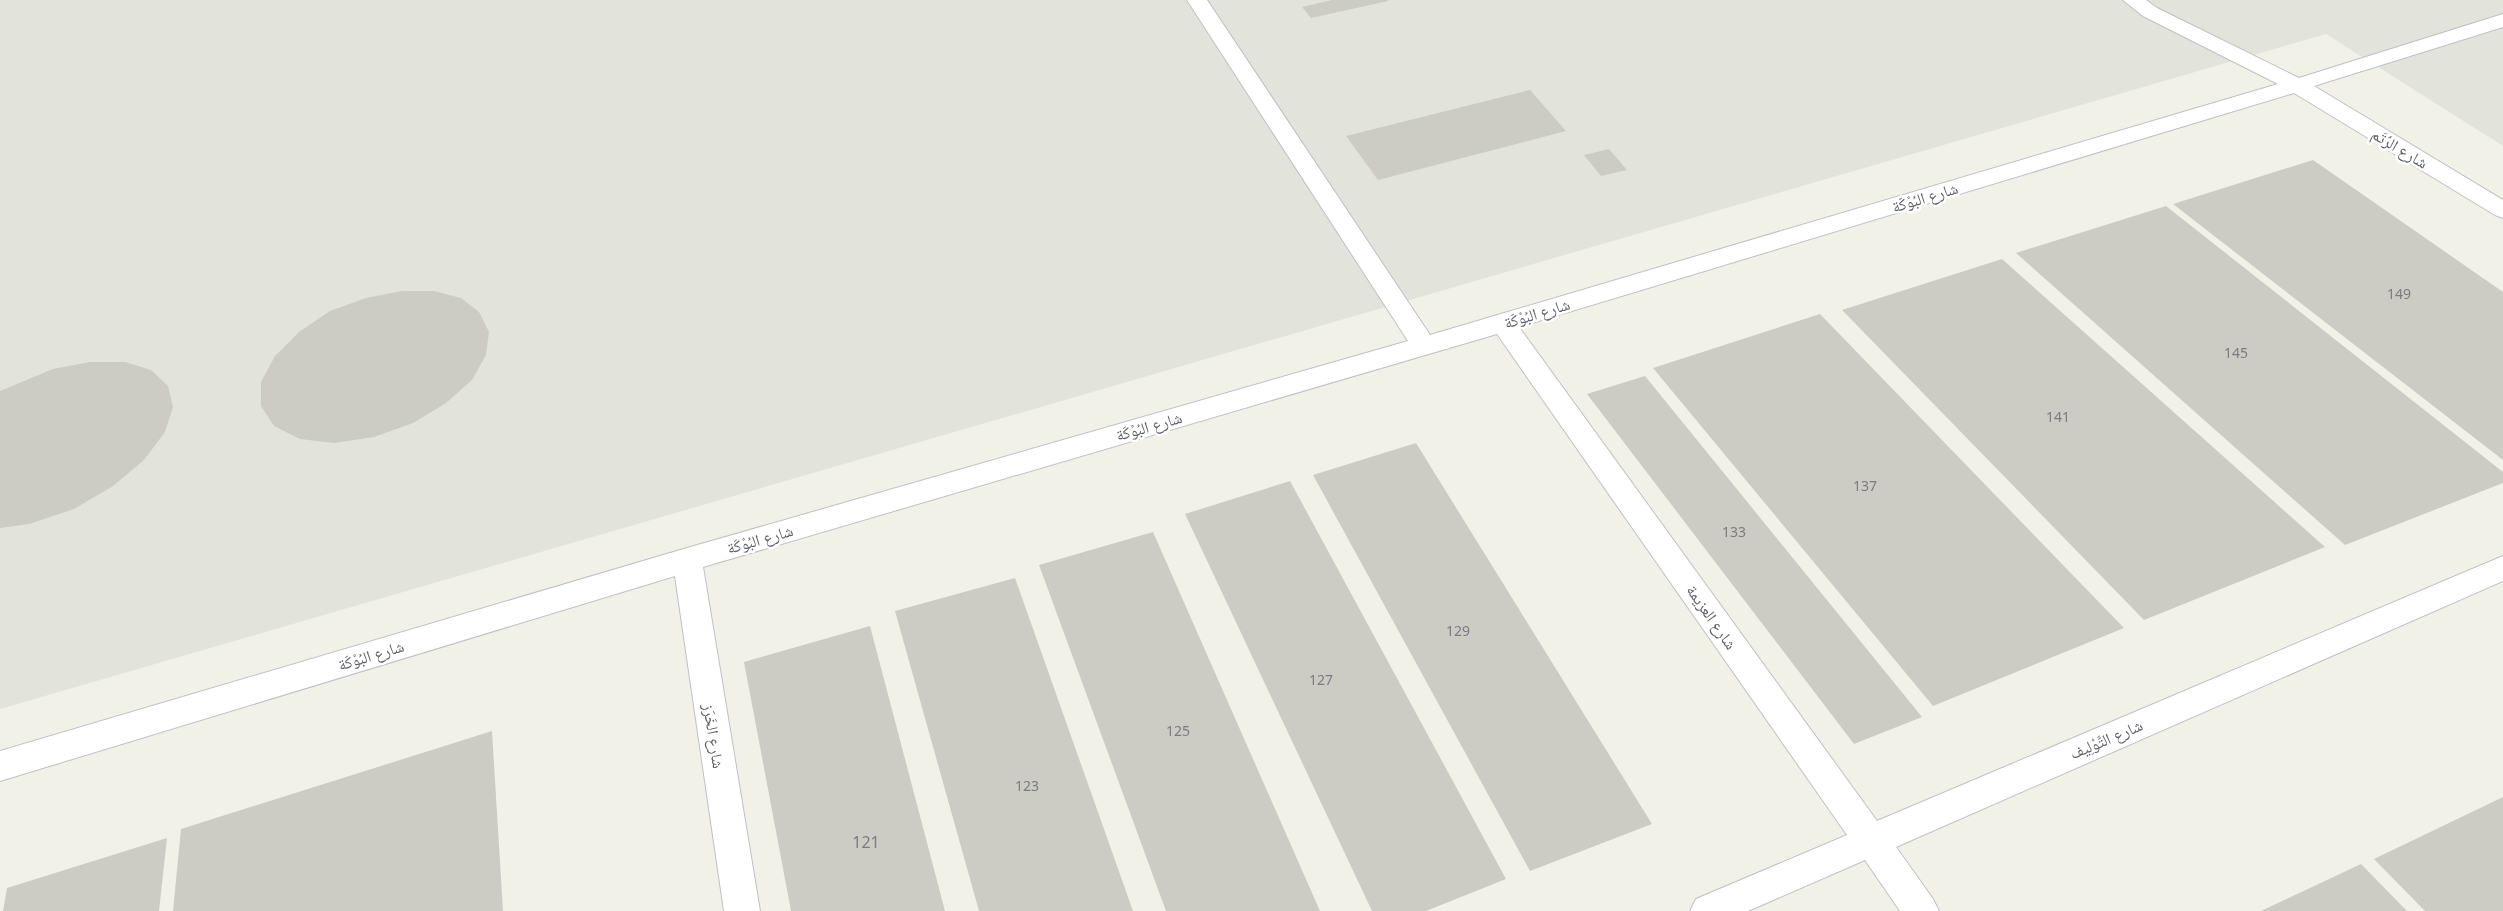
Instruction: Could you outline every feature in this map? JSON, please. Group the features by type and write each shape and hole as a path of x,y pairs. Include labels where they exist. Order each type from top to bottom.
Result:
{"street":[{"path":"1197,0 1424,346"},
{"name":"شارع الرُتَم","path":"2133,0 2150,12 2297,85 2503,210"},
{"name":"شارع البُوْكَة","path":"0,766 687,560 1503,323 2297,85 2503,20"},
{"name":"شارع العزيمة","path":"1503,323 1921,911"},
{"name":"شارع الخَرَز","path":"687,560 742,911"},
{"name":"شارع التَّوْلِيف","path":"1708,911 2503,568"}],"shaded area":[{"path":"0,0 2503,0 2503,146 2326,34 0,709"}],"building":[{"path":"1332,0 1388,1 1311,18 1302,7"},
{"path":"1530,90 1566,131 1378,180 1346,136"},
{"path":"1609,149 1627,170 1601,176 1584,155"},
{"path":"2313,160 2503,292 2503,460 2173,204"},
{"path":"2166,206 2503,472 2503,483 2345,545 2016,253"},
{"path":"2002,259 2325,547 2144,620 1842,310"},
{"path":"402,291 434,291 461,298 479,312 489,332 486,355 472,380 446,403 413,423 374,437 334,443 300,439 274,426 261,406 261,382 275,356 299,332 330,311 366,298"},
{"path":"1820,314 2124,628 1933,706 1653,368"},
{"path":"90,362 125,362 151,370 168,386 173,407 165,432 144,460 113,486 74,509 29,524 0,528 0,391 53,369"},
{"path":"1645,376 1922,717 1854,744 1587,394"},
{"path":"1416,443 1652,824 1530,871 1313,475"},
{"path":"1290,481 1506,879 1426,911 1372,911 1185,514"},
{"path":"1153,532 1320,911 1166,911 1039,565"},
{"path":"1015,578 1133,911 979,911 895,611"},
{"path":"870,626 945,911 791,911 744,662"},
{"path":"492,731 503,911 173,911 181,829"},
{"path":"2503,797 2503,911 2425,911 2374,859"},
{"path":"167,838 159,911 3,911 7,888"},
{"path":"2361,864 2407,911 2261,911"}]}
